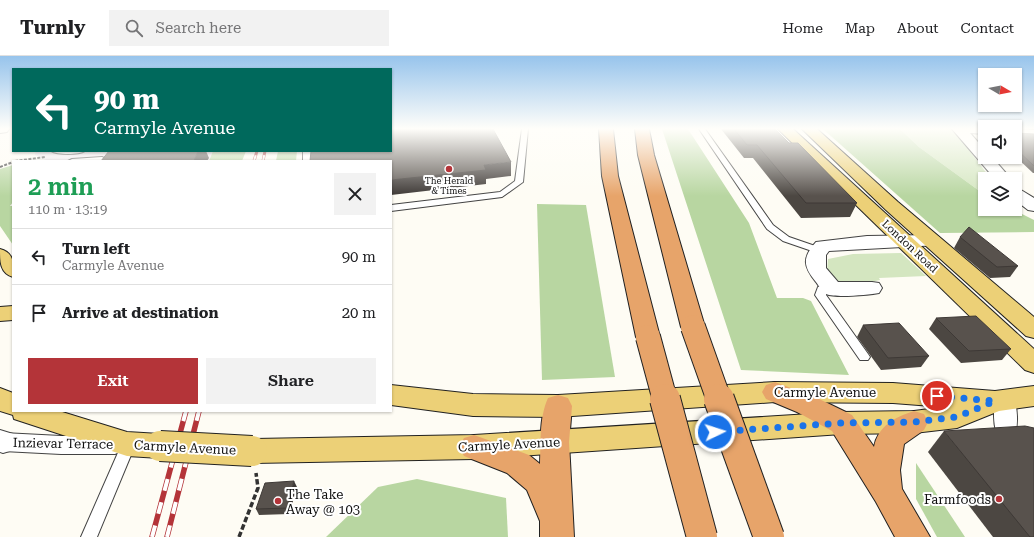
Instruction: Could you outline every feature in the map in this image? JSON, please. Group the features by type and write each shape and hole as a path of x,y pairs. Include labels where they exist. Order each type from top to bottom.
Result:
{"highway":[{"path":"605,151 648,337 702,537"},
{"path":"608,151 610,176"},
{"path":"645,151 693,327 769,537"},
{"path":"775,392 808,405 842,423 887,492 913,537"},
{"path":"556,528 556,442 558,406"},
{"path":"887,492 885,470 890,439 914,422"},
{"path":"474,447 518,464 538,481 556,528"}],"main road":[{"name":"London Road","path":"809,151 1034,364"},
{"name":"London Road","path":"834,151 932,241 1034,330"},
{"path":"0,255 12,270"},
{"path":"0,314 12,313"},
{"name":"Carmyle Avenue","path":"392,395 473,405 558,406 775,392 893,392 1000,400 1034,396"},
{"path":"0,398 12,404"},
{"name":"Carmyle Avenue","path":"27,412 127,444 255,451 474,447 842,423 914,422 957,417 1000,400"}],"street":[{"path":"979,151 997,172"},
{"path":"1022,198 1034,206"},
{"path":"872,288 832,288 816,269 816,254 818,250 823,246 866,242 932,241"},
{"path":"1000,400 1014,438"},
{"name":"Inzievar Terrace","path":"1,442 61,445 127,444"}],"lane":[{"path":"392,208 502,194 519,182 522,151"},
{"path":"718,151 770,227 786,239 818,250"},
{"path":"82,160 88,152"},
{"path":"82,160 102,159 101,160"},
{"path":"832,288 822,289 820,295 864,357"},
{"path":"88,537 124,455 127,444"}],"path":[{"path":"22,160 56,156 58,152"},
{"path":"0,167 12,162"},
{"path":"239,537 258,488 255,451"}],"shaded area":[{"path":"36,152 213,152 209,160 46,160 35,155"}],"green space":[{"path":"669,151 703,151 749,223 777,298 803,298 811,301 849,375 741,370"},
{"path":"848,151 925,151 978,190 978,216 1022,216 1022,214 1034,220 1034,232 940,233"},
{"path":"925,151 970,151 978,164 986,172 978,172 978,190"},
{"path":"213,152 246,152 242,160 209,160"},
{"path":"278,152 297,152 296,160 276,160"},
{"path":"12,165 12,203 10,206 12,206 12,244 0,226 0,169"},
{"path":"537,204 586,205 615,377 542,380"},
{"path":"901,253 926,276 879,278 880,280 851,284 839,281 827,271 828,259 853,254"},
{"path":"916,463 965,537 937,537 916,499"},
{"path":"417,479 506,498 508,537 326,537 378,487"}],"building":[{"path":"505,151 511,162 484,165 486,170 392,180 392,160 310,160 311,152"},
{"path":"762,151 806,151 857,203 806,203"},
{"path":"1022,151 1034,151 1034,166 1022,155"},
{"path":"108,152 198,152 194,160 102,160"},
{"path":"969,227 1018,266 997,267 960,237"},
{"path":"976,316 1011,349 969,351 936,318"},
{"path":"899,323 929,356 888,358 863,325"},
{"path":"1025,426 1034,428 1034,537 1030,537 944,431"},
{"name":"The Take Away @ 103","path":"294,481 287,508 256,509 265,483"}],"railway":[{"path":"254,160 257,152"},
{"path":"263,160 265,152"},
{"path":"152,537 186,412"},
{"path":"167,537 199,412"}],"place":[{"name":"The Herald & Times","path":"449,169"},
{"name":"Farmfoods","path":"999,499"},
{"name":"The Take Away @ 103","path":"278,501"}],"route":[{"path":"715,432 842,423 914,422 957,417 995,401 937,396"}]}
